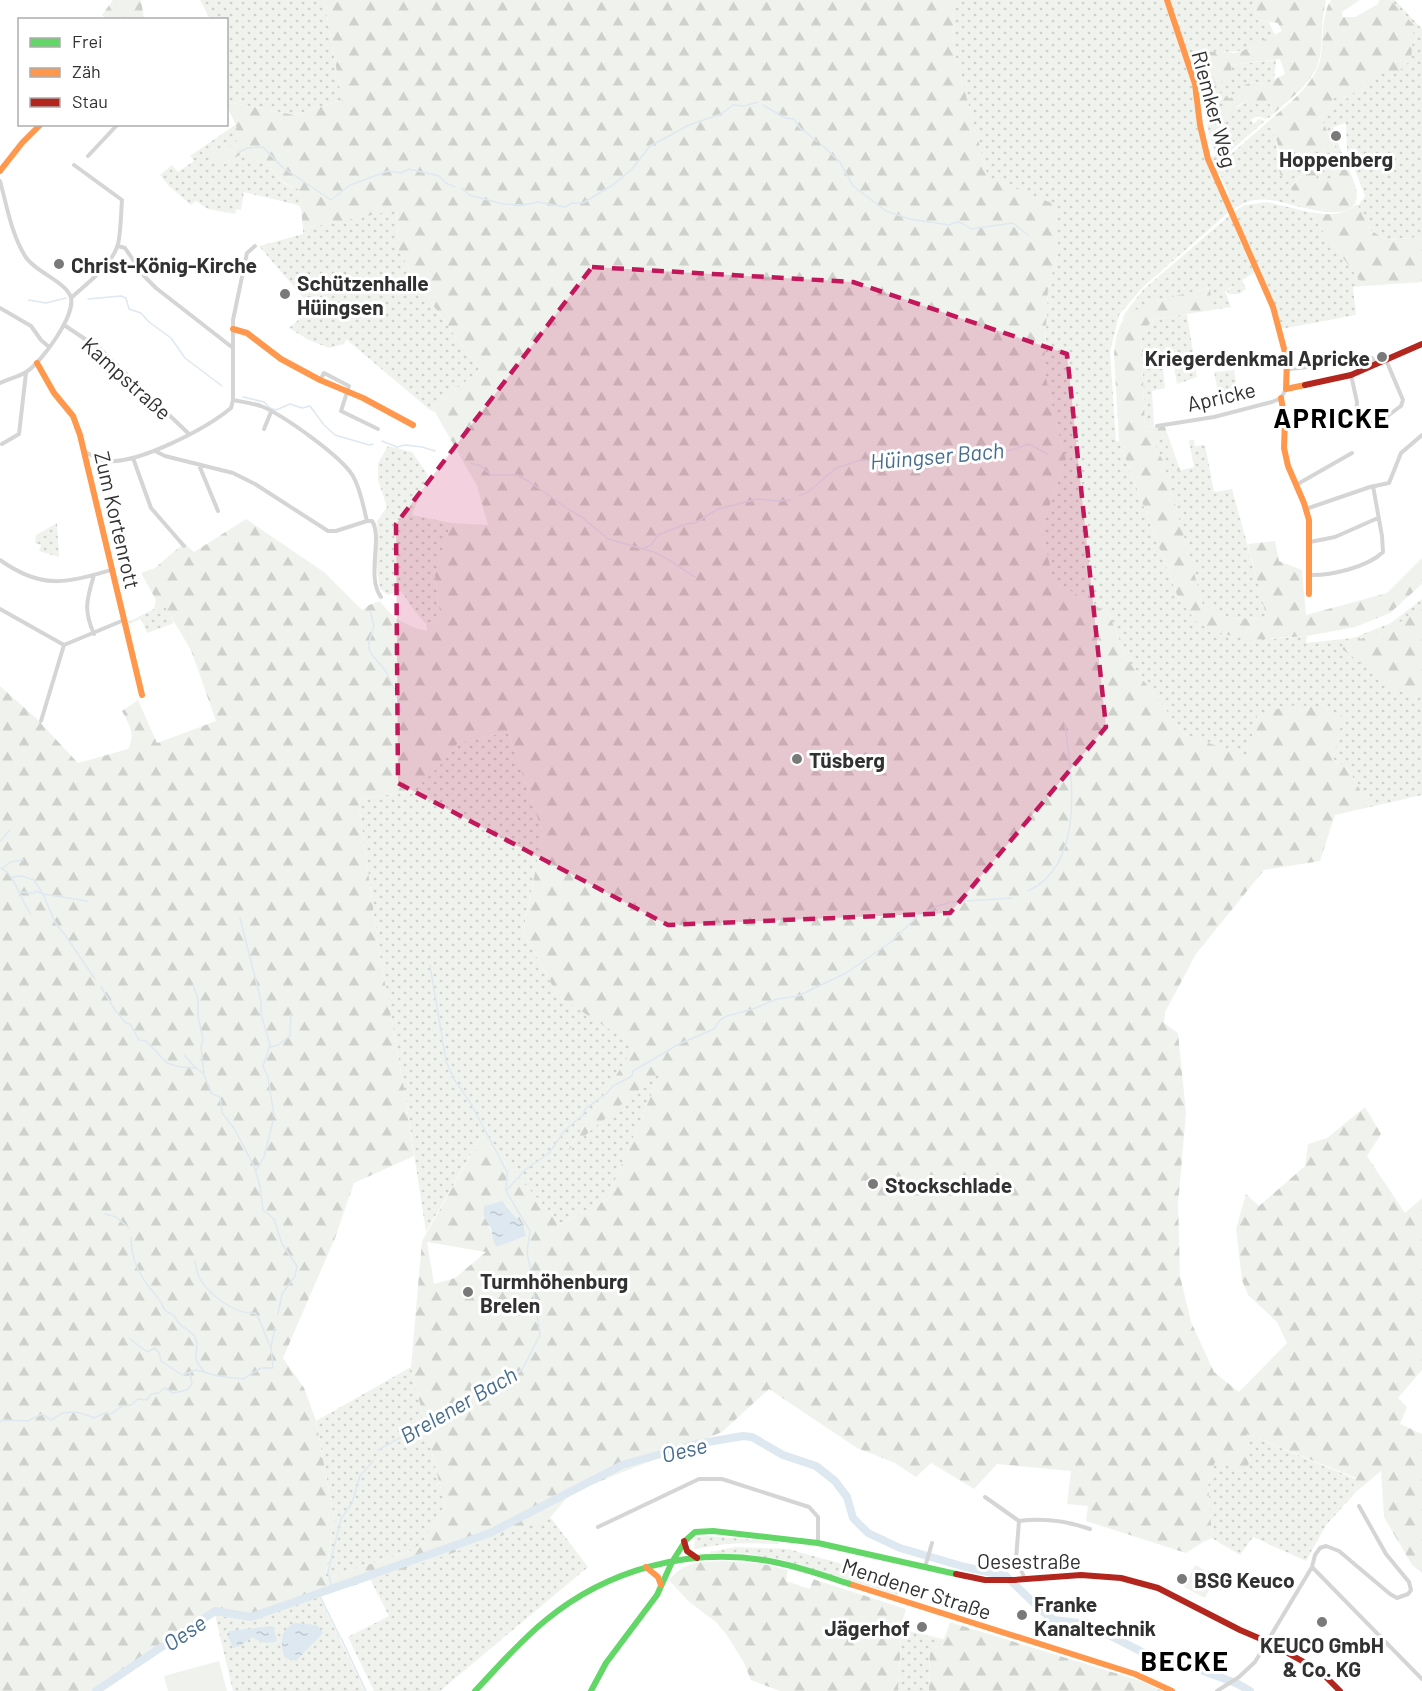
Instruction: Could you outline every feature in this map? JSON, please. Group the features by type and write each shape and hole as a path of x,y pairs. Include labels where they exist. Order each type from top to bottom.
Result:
{"street":[{"name":"Riemker Weg","path":"1167,0 1195,84 1200,125 1212,170 1267,290"},
{"path":"0,171 39,126"},
{"path":"88,156 116,126"},
{"path":"71,298 93,278 118,246 122,200 74,165"},
{"path":"0,181 12,225 27,259 68,292 71,298 64,325 37,363 26,372 0,383"},
{"path":"118,246 125,248 144,276 156,288 233,348"},
{"path":"86,452 106,460 133,458 157,451 228,410 233,400 233,320 247,253 255,246"},
{"name":"Apricke","path":"1158,426 1223,415 1281,398 1286,389 1288,369 1286,351 1267,290"},
{"path":"0,308 31,327 49,347"},
{"name":"Kampstraße","path":"64,325 100,349 189,434"},
{"path":"233,329 247,333 281,359 320,380 413,425"},
{"name":"Apricke","path":"1286,389 1351,375 1422,344"},
{"path":"1288,369 1361,358 1372,358 1377,364"},
{"path":"1351,375 1357,402 1356,422 1378,423 1401,406 1403,400 1386,360"},
{"name":"Zum Kortenrott","path":"37,363 54,393 73,416 86,452 111,570 142,695"},
{"path":"2,444 19,434 26,372"},
{"path":"347,392 341,411 378,429"},
{"path":"1281,398 1285,420 1284,448 1288,466 1306,509 1310,542 1309,594"},
{"path":"233,400 260,406 271,412 342,462 352,474 359,488 367,521"},
{"path":"264,429 271,412"},
{"path":"1306,509 1372,486 1389,483 1401,453 1422,435"},
{"path":"157,451 165,456 233,473 255,484 328,531 372,521 375,530 374,559 378,592 381,597"},
{"path":"1296,485 1352,453"},
{"path":"133,458 151,508 184,546"},
{"path":"199,464 218,511"},
{"path":"1309,575 1340,572 1383,552 1372,486"},
{"path":"1310,542 1335,537 1378,518"},
{"path":"0,561 20,572 50,582 72,581 111,570"},
{"path":"94,575 86,606 86,614 94,634"},
{"path":"0,609 64,645 124,620"},
{"path":"41,721 64,645"},
{"path":"598,1527 686,1484 699,1479 722,1479 810,1507 818,1517 818,1543"},
{"path":"986,1497 1019,1521 1036,1519 1072,1523 1090,1528"},
{"path":"1217,1691 1239,1677 1255,1662 1312,1567 1315,1555 1320,1548 1334,1548 1397,1598 1408,1594 1411,1590 1409,1582 1386,1554 1359,1506"},
{"path":"1019,1521 1016,1559 1025,1579"},
{"name":"Oesestraße","path":"684,1542 696,1532 713,1531 818,1543 985,1580 1003,1581 1081,1575 1130,1580 1158,1588 1268,1642 1320,1671 1340,1691"},
{"path":"684,1542 687,1551 698,1558"},
{"path":"591,1691 606,1663 651,1604 684,1542"},
{"path":"925,1568 932,1543"},
{"name":"Mendener Straße","path":"476,1691 533,1630 556,1611 601,1582 646,1567 672,1562 698,1558 736,1557 790,1565 1135,1674 1173,1691"},
{"path":"646,1567 658,1577 661,1585"},
{"path":"1312,1567 1422,1679"}],"highlighted area":[{"path":"592,267 853,282 1067,354 1106,727 950,913 668,925 398,783 396,524"}],"green space":[{"path":"113,0 141,0 144,18 106,18 102,15"},
{"path":"200,0 324,0 342,100 294,115 228,102 228,18 209,18"},
{"path":"324,0 954,0 953,47 988,177 1054,204 1058,252 1048,288 1044,369 1066,459 1041,530 1054,581 1109,614 1127,659 1185,735 1247,756 1257,716 1291,706 1309,706 1343,717 1333,759 1348,769 1370,807 1335,815 1320,861 1264,870 1196,954 1165,1012 1164,1023 1178,1033 1186,1113 1178,1204 1180,1276 1191,1322 1214,1372 1239,1392 1287,1343 1277,1322 1248,1295 1242,1280 1236,1229 1246,1194 1259,1206 1305,1166 1308,1144 1327,1138 1365,1107 1381,1134 1367,1156 1405,1213 1422,1198 1422,1370 1398,1398 1407,1407 1400,1424 1422,1434 1422,1573 1412,1565 1384,1517 1381,1471 1357,1491 1353,1488 1356,1478 1247,1434 1249,1473 1215,1462 1208,1482 1212,1538 1186,1553 1086,1521 1088,1506 1067,1504 1071,1471 997,1464 974,1489 931,1463 916,1477 895,1463 857,1448 769,1389 722,1432 571,1493 549,1519 251,1619 215,1616 100,1691 0,1691 0,686 36,718 78,763 128,749 131,734 122,711 138,700 157,743 216,721 191,650 165,607 154,609 156,600 141,573 155,568 184,543 194,552 246,519 324,572 362,610 380,601 400,621 427,631 426,624 441,620 435,575 451,523 488,525 477,486 435,412 430,410 480,370 422,290 399,251 396,210 303,229 299,189 283,181 264,159 256,162 245,161 245,152 221,166 210,152 235,145 237,140 236,127 228,109 228,102 294,115 342,100","holes":["508,732 543,833 523,932 558,996 635,1046 568,1150 662,1070 607,1199 561,1224 481,1137 422,1241 411,1367 445,1506 419,1548 325,1579 334,1518 316,1421 304,1388 283,1358 335,1238 354,1183 414,1156 379,950 358,799 406,792 421,784 458,743","506,1205 524,1227 526,1236 497,1247 489,1226","427,1242 486,1252 455,1278 434,1284"]},
{"path":"954,0 1166,0 1193,83 1201,142 1209,168 1229,212 1143,287 1119,315 1110,352 1116,441 1119,441 1179,600 1271,639 1307,636 1306,643 1353,638 1391,623 1422,599 1422,795 1370,807 1348,769 1333,759 1247,757 1185,735 1127,659 1109,614 1054,581 1041,530 1066,459 1044,369 1048,288 1058,252 988,178 953,47"},
{"path":"1169,0 1257,0 1253,4 1257,20 1269,22 1275,35 1243,50 1223,51 1230,65 1276,60 1274,80 1265,84 1249,83 1230,99 1237,108 1247,100 1267,100 1272,108 1270,117 1266,119 1257,116 1251,120 1253,124 1259,119 1265,121 1212,167 1210,159 1215,155 1207,124 1203,92 1200,92 1199,80 1189,64"},
{"path":"1257,0 1326,0 1320,56 1307,82 1270,117 1272,108 1267,100 1259,105 1247,100 1226,114 1224,104 1218,96 1222,92 1230,99 1249,83 1265,84 1285,74 1280,59 1231,65 1232,77 1216,84 1209,71 1200,67 1209,52 1242,51 1282,31 1278,23 1257,20 1253,4"},
{"path":"1331,0 1360,0 1342,12 1342,17 1355,17 1378,4 1379,0 1390,0 1414,25 1411,60 1399,71 1380,71 1345,100 1334,97 1321,118 1336,150 1331,153 1314,151 1303,156 1293,163 1299,168 1290,179 1281,176 1276,160 1279,150 1269,121 1301,92 1314,75 1321,55 1323,27"},
{"path":"1390,0 1395,0 1422,29 1422,237 1386,240 1369,229 1358,206 1365,196 1347,150 1346,123 1333,127 1344,159 1330,159 1333,182 1312,182 1309,170 1302,174 1291,187 1300,207 1273,200 1257,200 1249,201 1232,210 1226,197 1229,195 1220,174 1215,175 1213,170 1269,121 1277,145 1276,160 1292,163 1310,152 1331,153 1336,149 1321,118 1334,97 1380,71 1398,71 1414,25"},
{"path":"235,125 237,141 221,166 245,152 256,162 264,159 283,182 299,189 301,208 298,205 244,192 241,210 236,209 235,214 208,209 196,201 191,205 160,175 172,165 178,172 194,161 190,156"},
{"path":"1330,159 1344,159 1356,186 1355,203 1350,209 1334,212 1300,207 1291,188 1302,174 1311,169 1317,176 1313,182 1323,178 1333,182 1327,167"},
{"path":"1267,202 1309,212 1364,286 1353,287 1356,315 1281,329 1233,212 1245,205"},
{"path":"1357,204 1369,229 1386,240 1422,237 1422,282 1364,286 1309,212 1334,214 1346,211"},
{"path":"396,209 399,251 422,290 480,370 430,410 346,339 344,344 329,348 289,328 312,308 259,246 303,234 303,229"},
{"path":"1231,214 1257,271 1242,280 1246,289 1239,294 1228,294 1227,291 1237,284 1225,291 1231,307 1212,310 1209,288 1157,301 1122,320 1143,290"},
{"path":"1210,288 1212,310 1155,319 1141,332 1145,426 1165,427 1180,470 1176,471 1164,436 1154,444 1163,461 1203,605 1230,618 1267,619 1248,544 1275,541 1279,561 1302,570 1306,615 1387,593 1422,558 1422,584 1390,613 1355,627 1307,636 1249,640 1212,631 1197,622 1179,600 1119,441 1114,351 1122,322 1137,309"},
{"path":"1187,314 1197,377 1177,384 1172,357 1162,357 1165,388 1152,391 1154,426 1145,426 1141,332 1155,319"},
{"path":"1234,370 1237,388 1218,392 1214,372"},
{"path":"1164,436 1177,471 1194,467 1189,440 1194,440 1195,446 1205,445 1214,492 1232,489 1268,619 1230,618 1203,606 1163,462 1154,444"},
{"path":"388,446 412,452 428,475 412,515 451,523 435,575 441,620 426,624 401,591 388,595 380,589 375,558 378,539 377,521 387,507 378,480 378,463"},
{"path":"57,523 59,557 39,551 41,545 35,543 36,535"},
{"path":"1422,604 1422,696 1397,691 1341,648 1402,621"},
{"path":"165,606 174,623 147,633 141,619 128,625 128,622"},
{"path":"508,732 543,833 523,932 558,996 636,1045 569,1148 663,1068 607,1199 561,1224 481,1137 426,1232 404,1088 379,950 358,799 406,792 421,784 458,743"},
{"path":"411,1367 445,1506 419,1548 325,1579 334,1518 316,1421"},
{"path":"1247,1434 1356,1479 1353,1488 1357,1491 1326,1525 1306,1561 1253,1537 1240,1555 1212,1538 1208,1482 1215,1462"},
{"path":"551,1518 588,1567 440,1691 374,1691 348,1637 389,1616 370,1579"},
{"path":"695,1537 778,1542 778,1544 726,1544 694,1550"},
{"path":"735,1547 788,1549 839,1563 899,1591 898,1596 783,1560 746,1554 710,1552"},
{"path":"724,1561 763,1564 788,1570 786,1581 810,1589 813,1579 906,1609 900,1629 905,1630 901,1639 898,1691 780,1691 751,1680 743,1661 726,1634 716,1622 688,1601 669,1580 687,1566"},
{"path":"1195,1565 1216,1576 1205,1598 1184,1587"},
{"path":"319,1596 365,1691 233,1691 215,1615 251,1619"},
{"path":"950,1622 1141,1681 1162,1691 929,1691 930,1647 942,1646 944,1640 910,1631 944,1639"},
{"path":"905,1630 944,1640 942,1646 930,1647 929,1691 898,1691 901,1639"},
{"path":"219,1661 227,1691 168,1691 164,1676"}],"water":[{"path":"502,1201 524,1227 526,1236 497,1247 484,1216 484,1206"},
{"path":"295,1623 317,1625 323,1633 296,1661 285,1658 282,1648 283,1633"},
{"path":"273,1626 277,1641 273,1642 258,1641 252,1637 233,1648 227,1634 229,1631"}],"waterway":[{"path":"462,188 469,195 503,204 524,205 538,202 565,207 572,203 583,203 614,184 632,169 650,146 689,125 721,114 733,105 744,106 758,102"},
{"path":"763,105 785,118 794,119 800,128 817,141"},
{"path":"822,145 840,162 853,186 886,211 910,219 949,225 962,223 971,229 1013,223 1028,235"},
{"path":"238,153 247,148 263,147 282,167 331,200 350,185 388,171 401,173 409,169 439,176 446,183 455,187"},
{"name":"Hüingser Bach","path":"88,299 121,296 126,298 129,309 141,313 171,338 185,358 222,386"},
{"name":"Hüingser Bach","path":"29,300 46,303 66,298"},
{"name":"Hüingser Bach","path":"243,397 264,402 276,410 290,404 302,408 310,406 324,425 335,435 369,445 373,444"},
{"name":"Hüingser Bach","path":"382,441 397,447 405,445 435,451"},
{"name":"Hüingser Bach","path":"799,496 808,492 836,468 861,460 877,460 896,454 930,457 940,454 986,453 1011,450 1029,444 1047,454"},
{"name":"Hüingser Bach","path":"471,463 481,466 491,475 517,475 583,518 608,539 643,549 651,545 658,535 686,524 695,523 718,509 758,499 791,500"},
{"name":"Hüingser Bach","path":"644,549 664,557 695,577"},
{"path":"370,611 374,626 369,649 385,670 395,690 401,712"},
{"path":"1028,891 1047,878 1059,861 1067,840 1072,792 1065,724"},
{"path":"0,841 10,830"},
{"path":"3,868 10,862 23,860"},
{"path":"0,868 10,876 31,914"},
{"path":"12,877 22,876 34,880 55,922 95,979"},
{"path":"18,892 34,893 36,891 87,901"},
{"path":"506,1191 525,1170 549,1153 565,1130 583,1115 585,1109 613,1086 632,1076 633,1071 679,1044 714,1029 720,1020 777,999 798,996 846,973 891,942 919,915 938,906 951,902 1012,898"},
{"path":"240,918 270,1045 263,1066 268,1077 274,1116"},
{"name":"Brelener Bach","path":"430,965 446,1061 507,1172 506,1191 530,1231 527,1252 531,1273"},
{"path":"193,985 198,999 198,1016 203,1039 201,1047 204,1075 212,1094 220,1097 222,1113 234,1128 254,1166 260,1186 263,1210 274,1219 282,1244 297,1266 295,1276 282,1294 278,1314"},
{"path":"101,987 115,1010 125,1022 130,1024 139,1040 146,1041 167,1063 196,1068 204,1074"},
{"path":"271,1047 290,1036 291,1014"},
{"path":"184,1055 195,1067"},
{"path":"256,1171 264,1157 273,1121"},
{"path":"105,1214 116,1217 129,1228"},
{"path":"131,1237 131,1246 138,1270 165,1310 175,1316 180,1324 195,1337 197,1361 204,1371"},
{"path":"195,1261 198,1275 207,1289 230,1307 247,1313 255,1313 271,1347"},
{"name":"Brelener Bach","path":"378,1450 522,1370 540,1335 532,1282"},
{"path":"130,1339 147,1352 155,1348 161,1361 182,1375 196,1370 243,1379 261,1368 273,1368 271,1347 275,1328"},
{"path":"0,1422 3,1420 28,1421 42,1414 51,1420 68,1412 94,1418 105,1413 111,1414 122,1406 131,1405 138,1399 147,1400 151,1394 158,1393 165,1388 173,1393 187,1390 192,1384 190,1373"},
{"name":"Oese","path":"96,1691 215,1611 251,1617 490,1533 622,1465 696,1444 743,1436 752,1437 783,1455 816,1466 835,1481 847,1497 853,1518 868,1533 900,1548 1006,1576 1054,1620 1087,1624 1160,1661 1201,1670 1250,1691"},
{"name":"Brelener Bach","path":"332,1589 328,1572 341,1519 352,1503 360,1476 374,1460"},
{"path":"319,1594 340,1637"},
{"path":"341,1638 366,1691"}],"traffic: fast":[{"path":"591,1691 606,1663 657,1595 672,1562 686,1540 695,1532 713,1531 818,1543 956,1574"},
{"path":"475,1691 527,1637 570,1602 596,1587 651,1566 680,1560 739,1557 790,1566 853,1585"}],"traffic: slow":[{"path":"1167,0 1195,84 1200,125 1208,159 1273,307 1287,360 1286,389 1305,385"},
{"path":"0,171 39,126"},
{"path":"233,329 247,333 281,359 320,380 363,398 413,425"},
{"path":"37,363 54,393 73,416 80,435 142,695"},
{"path":"1281,398 1285,420 1284,448 1288,466 1309,520 1309,594"},
{"path":"646,1567 658,1577 661,1585"},
{"path":"853,1585 1135,1674 1172,1691"}],"traffic: jam":[{"path":"1305,385 1351,375 1422,344"},
{"path":"684,1541 687,1551 697,1558"},
{"path":"956,1574 985,1580 1081,1575 1121,1578 1158,1588 1268,1642 1320,1671 1340,1691"}],"place":[{"name":"Hoppenberg","path":"1336,136"},
{"name":"Christ-König-Kirche","path":"59,264"},
{"name":"Schützenhalle Hüingsen","path":"285,294"},
{"name":"Kriegerdenkmal Apricke","path":"1382,357"},
{"name":"Tüsberg","path":"797,759"},
{"name":"Stockschlade","path":"873,1184"},
{"name":"Turmhöhenburg Brelen","path":"468,1292"},
{"name":"BSG Keuco","path":"1182,1579"},
{"name":"Franke Kanaltechnik","path":"1022,1615"},
{"name":"KEUCO GmbH & Co. KG","path":"1322,1622"},
{"name":"Jägerhof","path":"922,1627"}],"district":[{"name":"APRICKE","path":"1332,417"},
{"name":"BECKE","path":"1185,1660"}]}
